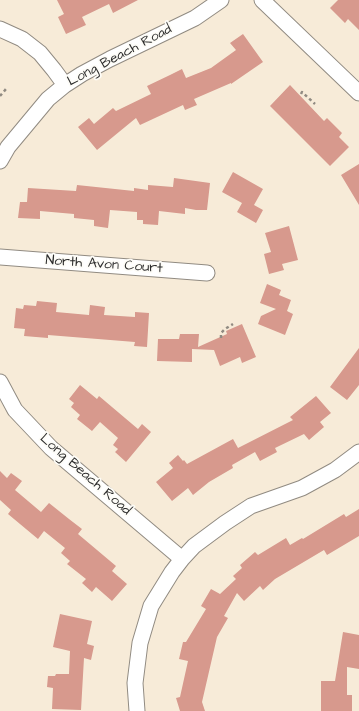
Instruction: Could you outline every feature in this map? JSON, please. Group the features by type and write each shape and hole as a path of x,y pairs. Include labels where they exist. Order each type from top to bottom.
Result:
{"street":[{"name":"Long Beach Road","path":"0,161 8,147 48,99 64,85 110,59 195,18 221,0"},
{"path":"262,0 359,92"},
{"path":"0,29 22,39 40,53 64,85"},
{"name":"North Avon Court","path":"0,257 207,273"},
{"name":"Long Beach Road","path":"0,382 16,410 51,448 182,559"},
{"path":"137,711 135,683 140,643 151,606 182,559 194,546 251,506 302,488 335,470 359,452"}],"path":[{"path":"0,96 6,89"},
{"path":"301,94 302,92 315,104"},
{"path":"221,338 221,333 233,324"}],"building":[{"path":"57,0 138,0 113,13 109,4 82,17 86,25 66,34 58,17 64,14"},
{"path":"338,0 359,0 359,30 348,19 345,23 330,8"},
{"path":"243,34 263,62 231,84 194,99 197,105 185,110 183,105 140,125 136,118 97,150 78,127 89,118 94,124 113,108 116,111 151,94 147,86 182,69 186,78 211,68 236,50 230,43"},
{"path":"290,85 324,121 327,118 342,133 339,137 349,147 330,166 270,106"},
{"path":"359,164 359,205 341,175"},
{"path":"233,172 263,189 254,205 263,210 256,223 237,212 242,203 222,192"},
{"path":"174,178 210,183 207,210 185,208 185,214 159,211 158,225 143,224 143,220 137,220 137,212 110,210 108,228 94,226 94,220 74,218 74,214 40,211 40,219 18,218 20,202 27,202 28,188 76,191 77,185 134,191 134,188 148,190 148,185 173,187"},
{"path":"289,226 298,260 282,264 284,270 269,274 264,254 271,252 265,233"},
{"path":"267,284 281,290 279,295 291,300 287,311 293,314 285,335 258,324 261,316 276,309 260,303"},
{"path":"37,301 57,303 56,312 89,315 90,305 105,307 104,315 135,317 135,312 149,313 147,347 134,346 135,342 48,335 48,338 24,336 25,329 14,328 16,308 23,309 24,305 36,306"},
{"path":"242,324 256,357 242,363 240,357 220,366 214,350 192,349 192,362 157,361 158,339 179,339 180,334 199,334 198,347 227,334 226,331"},
{"path":"359,348 359,385 347,400 330,387"},
{"path":"80,385 97,399 99,396 138,429 142,424 151,432 126,462 115,452 118,449 113,445 118,438 100,422 92,431 77,419 80,415 71,407 74,403 69,399"},
{"path":"316,396 331,413 320,422 324,427 309,440 304,434 275,448 277,452 260,461 255,452 232,465 233,468 209,482 193,495 188,488 172,501 156,482 173,468 169,463 178,455 187,464 233,439 238,448 293,420 290,417"},
{"path":"0,471 7,478 11,473 22,481 15,490 41,512 49,503 82,529 78,534 116,566 112,571 127,584 112,601 96,587 92,592 82,583 86,579 67,564 70,561 61,553 65,548 44,531 38,539 8,514 11,510 0,500"},
{"path":"359,509 359,536 327,555 324,550 275,579 263,590 260,586 244,601 237,593 224,616 228,618 217,637 202,702 205,711 180,711 176,698 180,697 188,661 179,659 183,642 186,642 206,609 201,606 211,589 220,594 236,579 233,576 242,568 240,565 255,552 258,555 286,538 290,545 302,538 303,539 344,514 346,517"},
{"path":"60,614 92,621 87,644 94,646 91,660 84,658 81,710 52,709 53,688 47,687 48,676 55,676 56,674 69,674 70,651 53,647"},
{"path":"343,632 359,635 359,669 347,667 347,695 352,695 352,711 321,711 321,681 335,681"}]}
